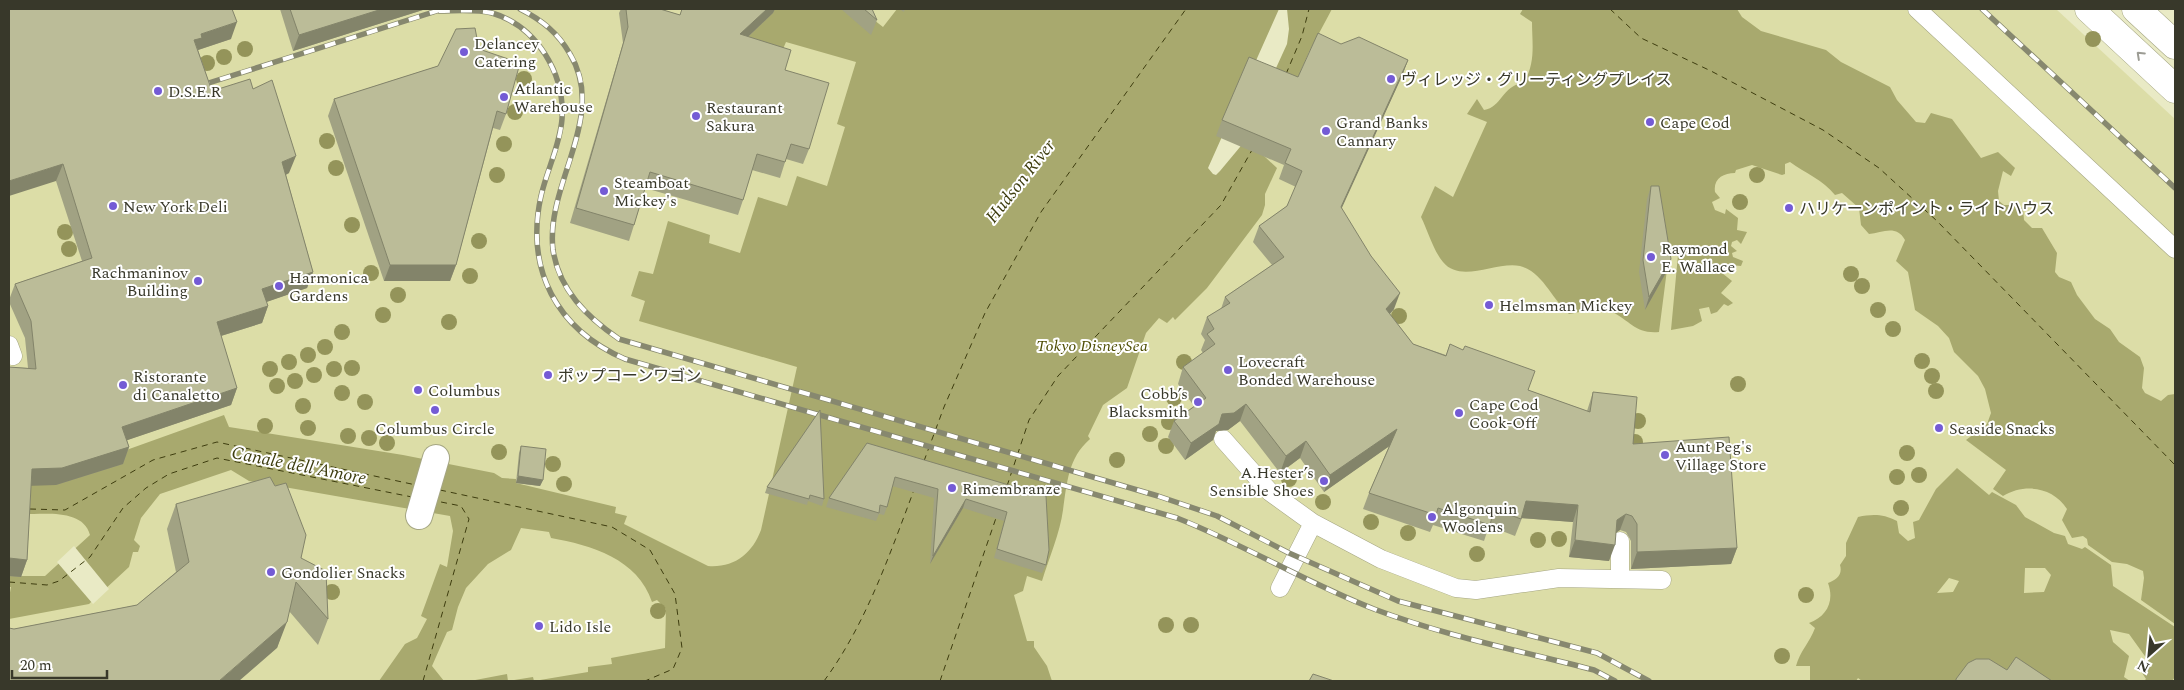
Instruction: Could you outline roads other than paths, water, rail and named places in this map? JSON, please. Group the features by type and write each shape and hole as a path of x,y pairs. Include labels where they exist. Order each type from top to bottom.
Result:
{"street":[{"path":"2089,9 2175,89"},
{"path":"2136,9 2175,46"},
{"path":"419,516 436,458"}],"lane":[{"path":"1917,9 2175,249"},
{"path":"1223,440 1253,476 1270,492 1313,523 1381,559 1466,590 1559,578 1662,580"},
{"path":"1280,588 1313,523"},
{"path":"1620,541 1620,579"}],"water":[{"path":"757,9 860,9 883,27 897,9 1332,9 1309,52 1264,156 1277,168 1265,194 1265,205 1262,215 1207,288 1175,320 1173,317 1167,323 1159,318 1146,333 1127,388 1103,405 1088,436 1090,439 1077,454 1073,463 1062,519 1042,581 1027,576 1023,591 1014,595 1027,641 1034,641 1034,647 1047,666 1052,681 534,681 588,672 588,667 612,664 611,658 665,648 666,609 657,600 652,602 645,587 636,575 611,556 582,545 551,538 549,532 521,528 511,550 488,564 466,588 458,607 452,630 447,632 432,666 444,681 379,681 405,644 417,638 427,619 421,616 440,564 447,567 453,531 450,516 249,481 231,470 160,494 141,518 134,540 140,546 138,552 133,552 129,567 89,604 9,619 11,587 9,587 9,576 45,576 90,535 86,526 70,516 60,514 19,514 26,486 224,415 229,427 403,455 494,473 502,478 516,479 516,483 616,507 615,513 627,516 624,524 708,566 726,565 741,558 753,546 761,530 797,367 639,321 645,301 631,296 639,271 653,274 668,221 710,235 709,243 740,253 758,197 787,206 797,176 827,186 845,127 837,124 856,62 786,42 783,49 692,25"},
{"path":"1523,9 1737,9 1742,17 1761,31 1826,50 1841,62 1890,87 1897,100 1916,122 1925,123 1931,113 1952,119 1981,158 1998,152 2015,168 2011,176 2003,171 1998,191 1999,201 2004,205 2014,205 2023,208 2024,220 2032,228 2042,228 2057,253 2055,272 2059,277 2071,282 2077,295 2095,319 2110,329 2119,342 2140,357 2144,368 2142,388 2145,393 2161,401 2168,395 2175,394 2175,624 2141,600 2143,571 2127,564 2112,562 2088,545 2087,539 2083,536 2072,538 2062,520 2067,509 2054,496 2038,489 2020,489 2003,496 1993,489 2006,470 1966,440 1987,424 1991,413 1985,389 1978,376 1954,352 1949,338 1938,326 1915,310 1908,272 1896,261 1905,240 1897,232 1893,231 1869,234 1861,225 1859,208 1842,193 1835,195 1819,181 1790,162 1785,164 1785,174 1782,175 1752,165 1736,170 1735,173 1727,174 1717,180 1715,192 1720,198 1712,202 1715,210 1725,214 1726,209 1738,218 1737,230 1747,232 1741,244 1737,240 1732,242 1731,246 1737,251 1732,253 1733,257 1743,261 1741,266 1731,265 1728,269 1721,269 1722,273 1732,281 1721,293 1733,303 1728,306 1724,304 1717,312 1711,314 1709,307 1699,309 1702,321 1693,326 1671,330 1678,255 1669,254 1659,332 1639,329 1607,310 1591,310 1569,314 1535,274 1520,266 1500,266 1469,272 1450,268 1443,262 1433,246 1421,217 1435,186 1453,197 1487,122 1467,114 1477,99 1484,110 1490,108 1511,88 1524,82 1528,75 1532,60 1532,22 1520,14"},
{"path":"1957,468 1989,495 1992,492 2016,505 2025,517 2054,533 2065,536 2068,544 2082,549 2085,547 2111,565 2113,586 2175,627 2175,677 2172,681 2144,681 2146,679 2139,668 2147,659 2129,634 2110,630 2113,642 2129,656 2124,677 2130,681 2025,681 2007,669 1998,681 1862,681 1858,678 1856,681 1810,681 1810,666 1796,666 1815,628 1809,623 1824,613 1830,602 1828,583 1836,579 1841,572 1840,565 1846,556 1846,543 1858,517 1878,515 1897,521 1899,533 1908,541 1915,538 1913,522 1919,520 1936,489","holes":["2025,568 2045,568 2051,575 2044,592 2024,593","1949,578 1959,581 1953,592 1937,593"]},
{"path":"507,674 508,681 470,681"},
{"path":"533,677 534,681 508,681"}],"railway":[{"path":"199,86 443,9"},
{"path":"520,9 555,33 570,54 580,78 582,102 579,126 558,200 553,225 553,250 556,264 561,278 576,301 596,321 619,339 1158,496 1217,516 1289,553 1398,601 1597,653 1649,681"},
{"path":"1982,9 2175,188"},
{"path":"439,11 486,12 508,19 535,40 553,69 559,85 562,119 559,138 541,196 537,223 538,248 542,272 551,294 564,313 581,331 601,346 625,359 1177,518 1374,609 1456,635 1594,670 1615,681"}],"place":[{"name":"Delancey Catering","path":"464,52"},
{"name":"ヴィレッジ・グリーティングプレイス","path":"1391,79"},
{"name":"D.S.E.R","path":"158,91"},
{"name":"Atlantic Warehouse","path":"504,97"},
{"name":"Restaurant Sakura","path":"696,116"},
{"name":"Cape Cod","path":"1650,122"},
{"name":"Grand Banks Cannary","path":"1326,131"},
{"name":"Steamboat Mickey's","path":"604,191"},
{"name":"New York Deli","path":"113,206"},
{"name":"ハリケーンポイント・ライトハウス","path":"1789,208"},
{"name":"Raymond E. Wallace","path":"1651,257"},
{"name":"Rachmaninov Building","path":"198,281"},
{"name":"Harmonica Gardens","path":"279,286"},
{"name":"Helmsman Mickey","path":"1489,305"},
{"name":"Lovecraft Bonded Warehouse","path":"1228,370"},
{"name":"ポップコーンワゴン","path":"548,375"},
{"name":"Ristorante di Canaletto","path":"123,385"},
{"name":"Columbus","path":"418,390"},
{"name":"Cobb’s Blacksmith","path":"1198,402"},
{"name":"Columbus Circle","path":"435,410"},
{"name":"Cape Cod Cook-Off","path":"1459,413"},
{"name":"Seaside Snacks","path":"1939,428"},
{"name":"Aunt Peg's Village Store","path":"1665,455"},
{"name":"A.Hester’s Sensible Shoes","path":"1324,481"},
{"name":"Rimembranze","path":"952,488"},
{"name":"Algonquin Woolens","path":"1432,517"},
{"name":"Gondolier Snacks","path":"271,572"},
{"name":"Lido Isle","path":"539,626"}],"water label":[{"name":"Hudson River","path":"1020,181"},
{"name":"Canale dell'Amore","path":"299,465"}],"park label":[{"name":"Tokyo DisneySea","path":"1092,345"}]}
